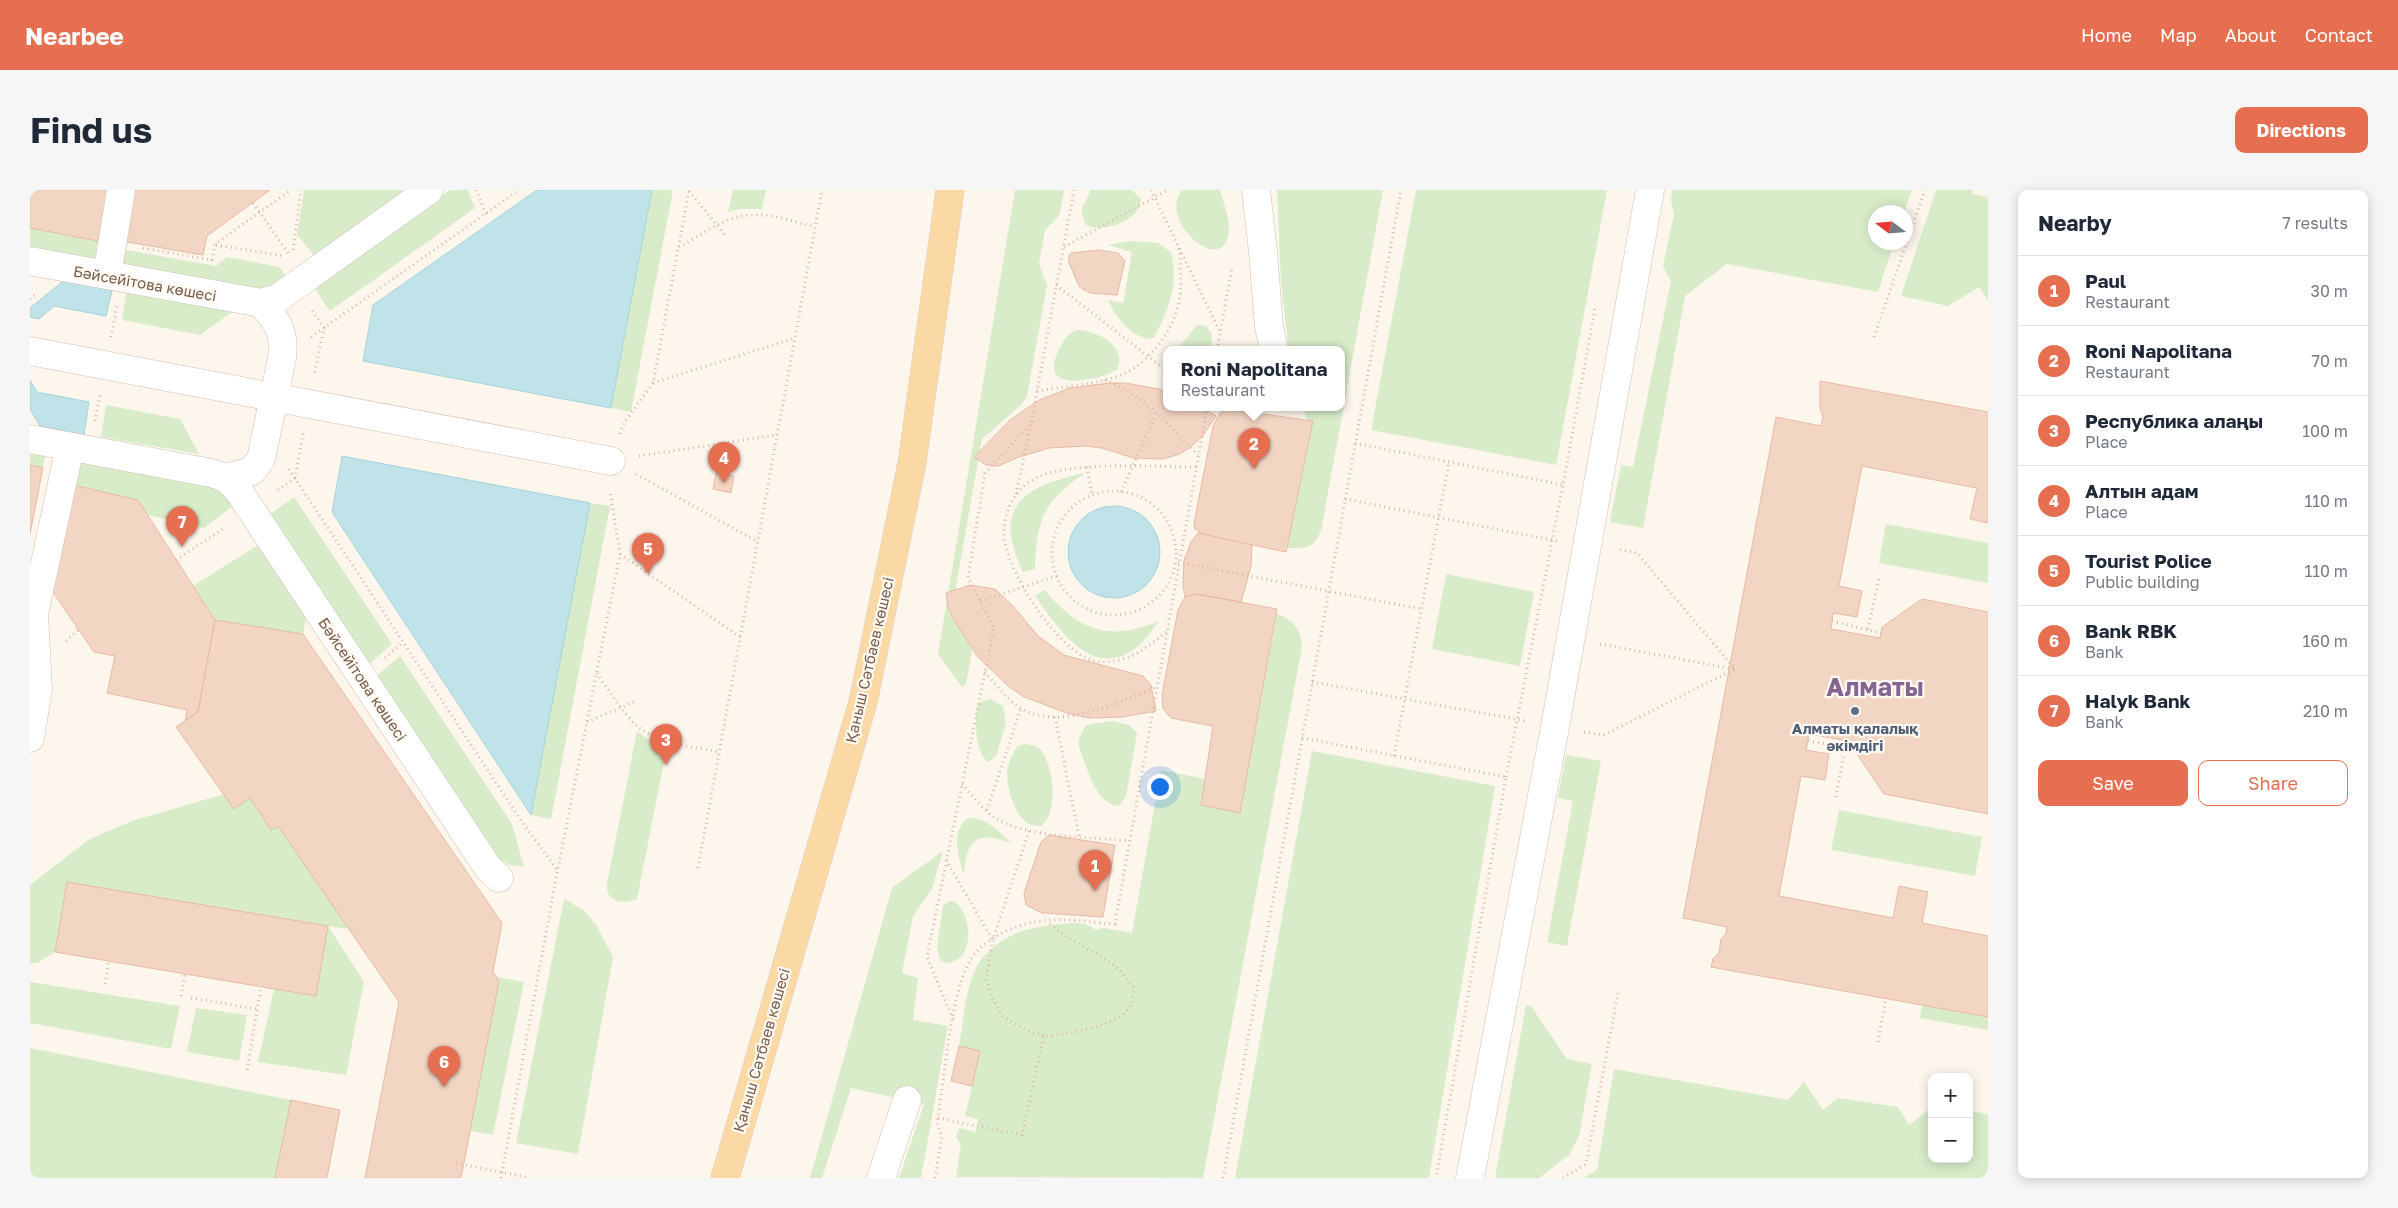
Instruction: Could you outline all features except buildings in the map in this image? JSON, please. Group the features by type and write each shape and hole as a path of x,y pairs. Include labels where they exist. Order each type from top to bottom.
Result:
{"main road":[{"name":"Қаныш Сәтбаев көшесі","path":"725,1178 863,702 912,463 950,190"}],"street":[{"path":"107,275 122,190"},
{"path":"30,439 211,473 226,478 252,471 261,459 284,342 281,330 261,303 278,298 429,190"},
{"path":"1256,190 1269,326 1273,346"},
{"path":"1470,1178 1556,727 1650,190"},
{"name":"Бәйсейітова көшесі","path":"30,261 261,303"},
{"path":"30,350 611,460"},
{"path":"30,738 38,689 34,614 70,447"},
{"name":"Бәйсейітова көшесі","path":"226,478 238,490 489,869 500,878"},
{"path":"881,1178 907,1100"}],"path":[{"path":"113,242 212,260 215,244 290,190"},
{"path":"215,244 292,257 301,190"},
{"path":"476,190 486,214"},
{"path":"282,358 519,190"},
{"path":"689,190 726,236"},
{"path":"501,1178 558,871 620,554 610,503 611,460 624,423 653,383 689,190"},
{"path":"698,868 822,190"},
{"path":"1074,190 1031,424 1016,494 1006,513 1004,533 1006,546 1024,587 1050,628 1072,650 1088,659 1101,662 1124,659 1142,651 1167,632"},
{"path":"1151,190 1220,332"},
{"path":"1063,248 1168,190"},
{"path":"1223,1178 1401,190"},
{"path":"1874,337 1925,190"},
{"path":"679,247 718,226 748,215 765,215 815,227"},
{"path":"1037,391 1114,378 1129,372 1148,356 1175,318 1180,297 1181,269 1178,246"},
{"path":"1056,285 1163,368"},
{"path":"1436,1178 1506,777 1596,304"},
{"path":"653,383 795,338"},
{"path":"1104,380 1135,394 1157,412 1198,455"},
{"path":"934,1178 942,1136 937,1124 953,1020 962,975 973,956 998,935 1034,922 1061,920 1115,924 1167,632 1177,562 1206,411"},
{"path":"1121,492 1157,412"},
{"path":"953,1020 927,957 994,628 968,578 985,472 1031,424"},
{"path":"266,435 520,819 558,871"},
{"path":"611,460 778,435"},
{"path":"1355,443 1563,485"},
{"path":"611,460 758,542"},
{"path":"1394,756 1449,462"},
{"path":"1016,494 1033,479 1054,471 1087,467 1196,467"},
{"path":"1087,467 1092,494"},
{"path":"1114,491 1134,494 1153,505 1167,521 1175,541 1177,562 1169,581 1158,597 1142,608 1123,614 1103,614 1084,608 1069,596 1056,576 1052,561 1053,541 1060,521 1074,505 1092,494 1114,491"},
{"path":"1345,499 1552,540"},
{"path":"1637,553 1735,669"},
{"path":"620,554 740,637"},
{"path":"1177,562 1422,610"},
{"path":"980,601 1056,576"},
{"path":"1868,629 1878,578"},
{"path":"1832,621 1881,632"},
{"path":"1620,648 1735,669"},
{"path":"1604,736 1735,669"},
{"path":"984,672 1009,699 1038,716 1055,717 1093,711 1157,687"},
{"path":"597,673 630,720 659,739 719,752"},
{"path":"1312,682 1518,720"},
{"path":"587,722 636,701"},
{"path":"987,810 1022,708"},
{"path":"1055,717 1079,836"},
{"path":"1302,738 1506,777"},
{"path":"1808,742 1858,748"},
{"path":"1836,797 1845,747"},
{"path":"962,784 987,810 1008,826 1029,831 1130,840"},
{"path":"1029,831 993,939 986,979 1002,1016 1022,1028 1044,1036 1066,1035 1118,1018 1128,1011 1134,990 1128,978 1113,965 1047,921"},
{"path":"946,860 993,939"},
{"path":"105,984 109,961"},
{"path":"181,996 185,974"},
{"path":"247,1070 261,987"},
{"path":"1563,1178 1586,1164 1618,993"},
{"path":"191,998 257,1010"},
{"path":"1878,1042 1886,998"},
{"path":"938,1118 1022,1135 1044,1036"},
{"path":"456,1163 530,1178"}],"green space":[{"path":"304,190 409,190 314,255 297,235"},
{"path":"450,190 468,190 475,208 330,311 315,289"},
{"path":"652,190 673,190 631,412 611,408"},
{"path":"733,190 766,190 762,209 739,209 728,212"},
{"path":"1015,190 1064,190 1059,216 1045,230 1039,264 1047,285 1027,396 1021,405 982,439 952,609 972,651 966,684 962,687 938,654"},
{"path":"1091,190 1132,190 1141,199 1139,207 1128,219 1120,223 1102,228 1086,225 1081,211"},
{"path":"1182,190 1220,190 1229,228 1225,243 1217,249 1206,248 1195,241 1185,230 1178,217 1176,203"},
{"path":"1277,190 1383,190 1345,399 1345,346 1289,346 1281,283"},
{"path":"1416,190 1607,190 1556,465 1371,430"},
{"path":"1672,190 1912,190 1907,205 1868,205 1868,250 1892,250 1878,292 1727,264 1685,296 1643,528 1610,522 1621,465 1633,467 1671,281 1663,266 1674,214 1671,201"},
{"path":"1936,190 1973,190 1972,194 1988,197 1988,300 1979,287 1948,306 1901,296"},
{"path":"30,228 98,241 94,260 30,248"},
{"path":"1130,241 1158,243 1171,252 1174,275 1171,296 1159,327 1154,337 1150,339 1136,334 1124,325 1108,300 1123,303 1132,252 1108,245"},
{"path":"121,249 216,266 227,257 279,267 287,277 261,292 117,266"},
{"path":"127,289 235,310 200,335 122,320"},
{"path":"1196,326 1206,326 1212,334 1211,346 1180,346"},
{"path":"1076,330 1093,333 1108,341 1118,354 1117,370 1096,378 1072,381 1062,378 1055,373 1054,364 1061,347 1068,336"},
{"path":"106,405 180,419 199,454 101,437"},
{"path":"1304,411 1343,411 1321,531 1315,542 1308,547 1287,548 1313,422 1307,420"},
{"path":"30,452 45,455 43,468 30,465"},
{"path":"78,459 219,489 235,504 204,528 148,515 137,500 73,485"},
{"path":"1085,473 1071,483 1051,503 1040,525 1037,538 1035,569 1023,572 1014,549 1011,531 1012,515 1019,503 1030,493 1045,485"},
{"path":"294,497 392,644 366,667 267,516"},
{"path":"590,503 610,506 551,819 531,815"},
{"path":"1886,524 1988,543 1988,583 1879,563"},
{"path":"261,543 307,611 303,634 215,620 193,586"},
{"path":"1446,574 1534,592 1520,666 1432,649"},
{"path":"1045,590 1070,615 1096,629 1125,631 1159,621 1144,640 1133,650 1117,657 1102,658 1088,654 1076,645 1053,621 1035,596"},
{"path":"1277,613 1288,619 1298,630 1302,647 1203,1178 956,1177 961,1145 956,1137 959,1128 976,1132 978,1119 965,1116 980,1051 959,1046 968,992 973,975 979,964 986,954 1005,939 1017,933 1041,926 1081,923 1096,930 1104,928 1132,933 1161,770 1205,779 1201,805 1240,813"},
{"path":"400,656 512,824 524,867 510,865 500,860 373,679"},
{"path":"990,699 1003,706 1006,723 996,756 989,762 984,758 978,744 976,717 978,703"},
{"path":"1112,721 1129,725 1137,733 1126,796 1119,806 1111,804 1098,792 1079,747 1079,739 1086,725"},
{"path":"637,731 646,738 667,747 637,899 621,901 609,895 607,884"},
{"path":"1025,744 1040,749 1049,766 1053,789 1052,800 1047,820 1041,826 1026,822 1020,816 1009,791 1007,771 1009,764 1018,746"},
{"path":"1312,751 1495,786 1429,1178 1235,1178"},
{"path":"1566,755 1601,761 1567,946 1547,942 1573,801 1558,798"},
{"path":"224,794 250,798 271,830 278,826 349,929 328,926 364,982 346,1075 258,1062 274,989 316,996 327,926 67,882 55,952 37,963 30,963 30,885 88,840 132,821"},
{"path":"1839,810 1982,837 1975,876 1831,850"},
{"path":"968,818 975,818 987,823 998,830 1012,844 991,838 976,840 971,845 968,853 964,875 958,852 957,837 962,823"},
{"path":"943,851 932,889 913,916 902,973 918,978 913,1020 948,1026 921,1178 899,1178 924,1104 851,1088 822,1178 810,1178 892,888"},
{"path":"564,899 585,911 596,925 613,957 578,1154 516,1143"},
{"path":"951,901 958,905 964,913 967,923 967,945 963,954 956,960 945,963 940,960 937,947 943,905"},
{"path":"492,976 524,982 493,1135 462,1129"},
{"path":"30,982 180,1006 171,1049 30,1023"},
{"path":"1526,1005 1531,1006 1567,1059 1592,1064 1579,1136 1569,1155 1539,1178 1495,1178"},
{"path":"1922,1005 1988,1017 1988,1030 1920,1018"},
{"path":"196,1008 247,1015 239,1061 187,1052"},
{"path":"30,1048 291,1100 275,1178 30,1178"},
{"path":"1614,1069 1788,1100 1804,1082 1823,1110 1838,1098 1898,1107 1909,1125 1928,1110 1928,1163 1973,1163 1973,1112 1988,1114 1988,1178 1584,1178 1597,1170"}],"water":[{"path":"537,190 652,190 611,408 363,361 373,305"},
{"path":"67,278 113,286 106,316 54,306 39,319 30,317 30,308"},
{"path":"30,380 37,392 89,402 84,435 40,426 30,409"},
{"path":"342,456 590,503 531,815 332,512"},
{"path":"1105,506 1123,506 1140,513 1153,526 1160,543 1160,561 1153,578 1140,591 1123,598 1105,598 1088,591 1075,578 1068,561 1068,543 1075,526 1088,513"}],"place":[{"name":"Roni Napolitana","path":"1254,469"},
{"name":"Алтын адам","path":"724,483"},
{"name":"Halyk Bank","path":"182,547"},
{"name":"Tourist Police","path":"648,574"},
{"name":"Алматы қалалық әкімдігі","path":"1855,711"},
{"name":"Республика алаңы","path":"666,765"},
{"name":"Paul","path":"1095,891"},
{"name":"Bank RBK","path":"444,1087"}],"district":[{"name":"Алматы","path":"1875,686"}]}
